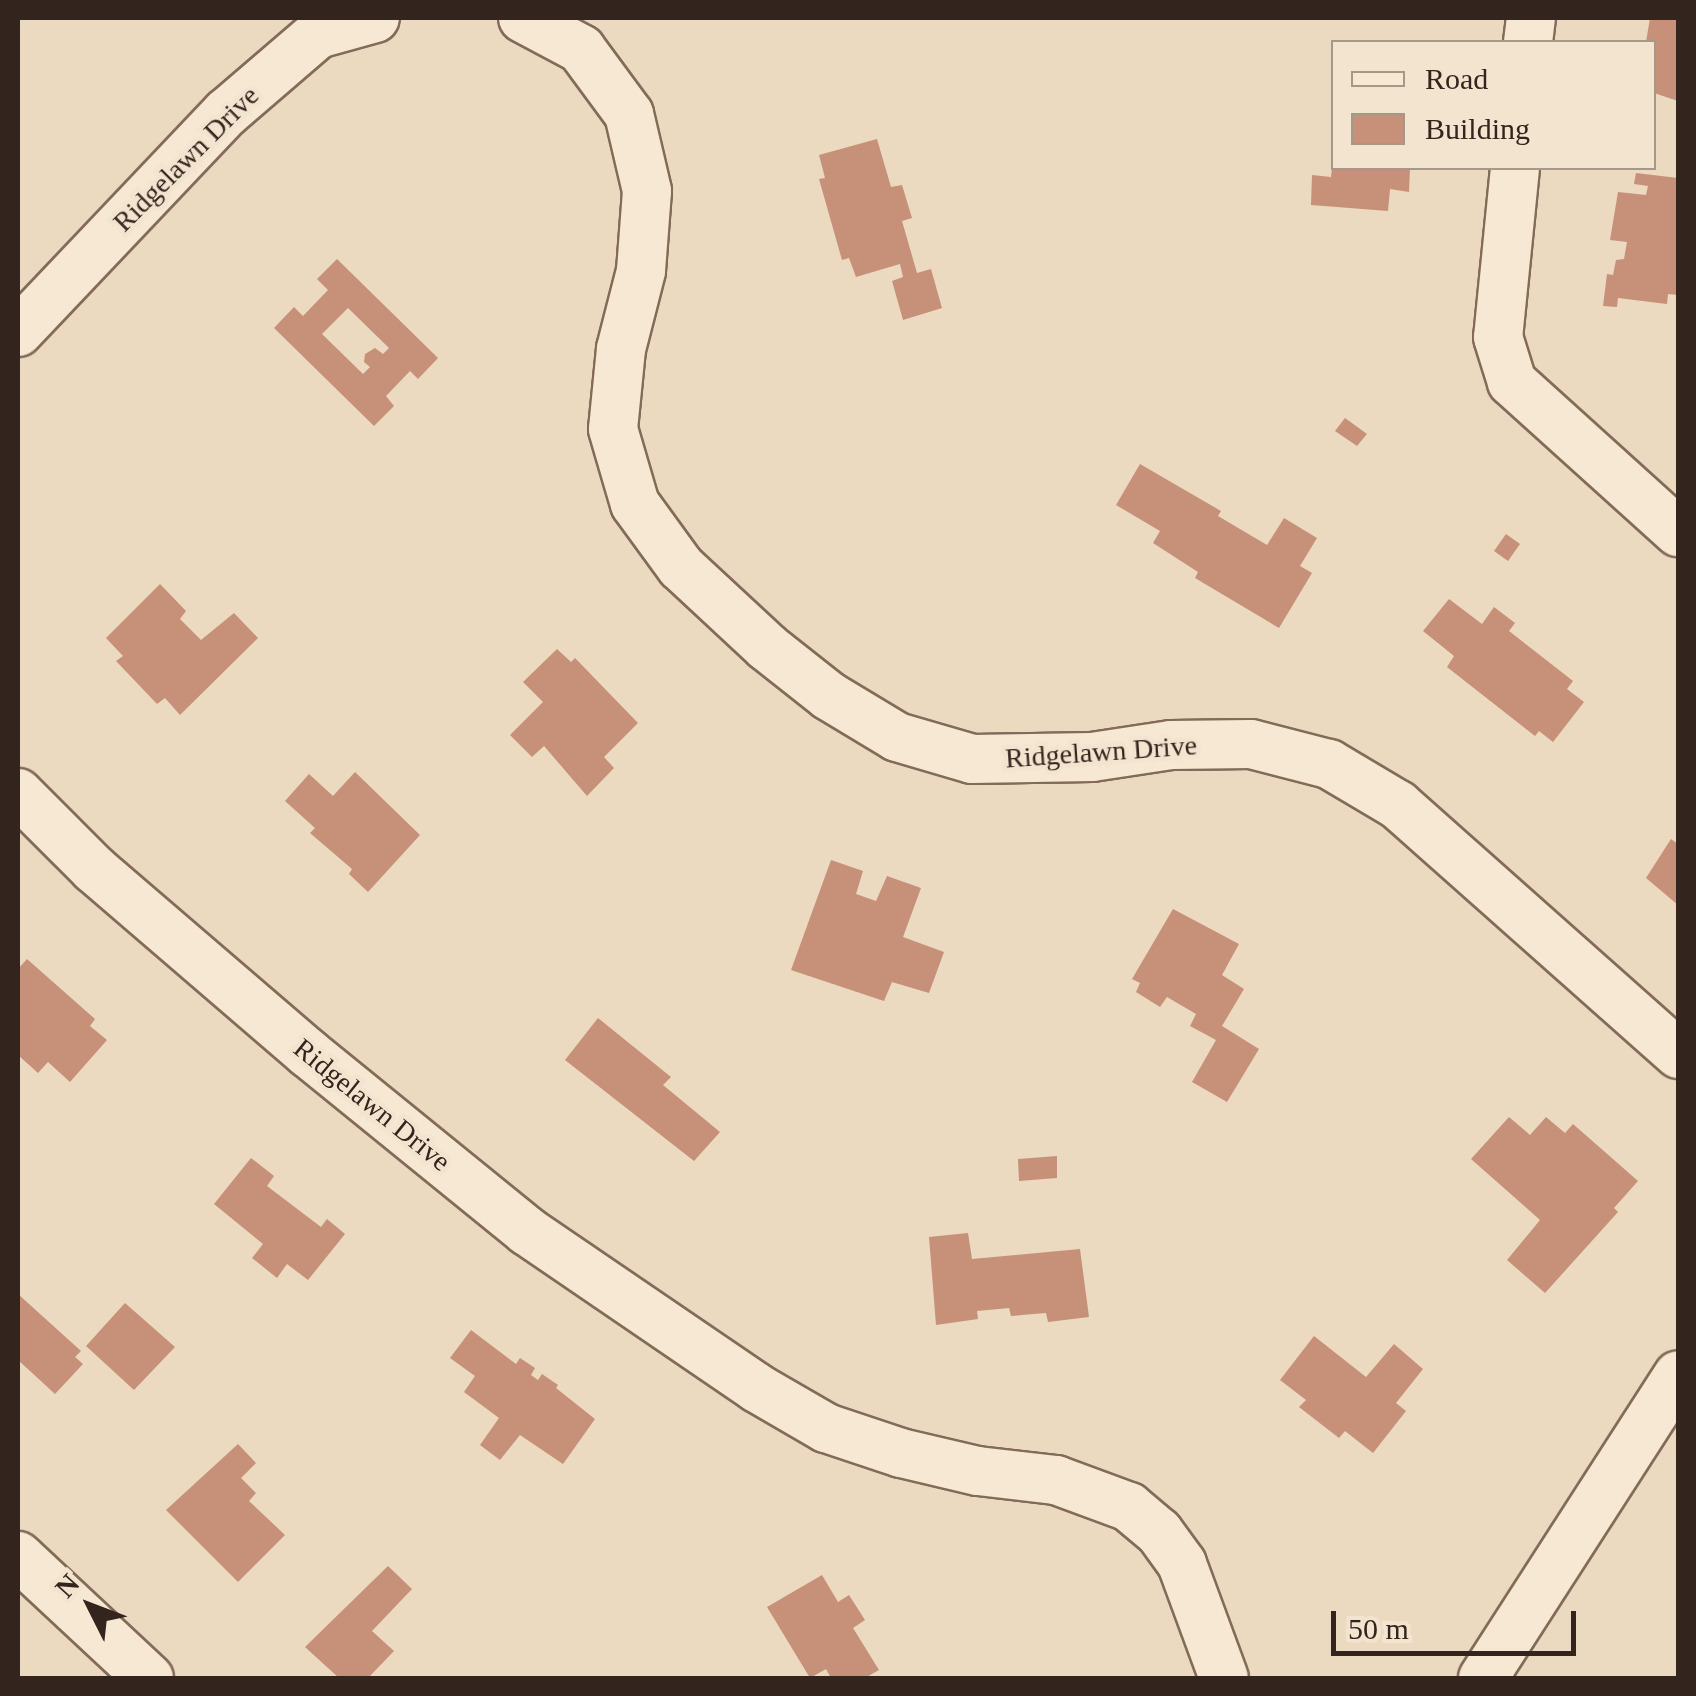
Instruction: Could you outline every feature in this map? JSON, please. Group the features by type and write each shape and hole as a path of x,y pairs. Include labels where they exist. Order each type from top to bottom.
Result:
{"street":[{"name":"Ridgelawn Drive","path":"18,332 226,113 318,34 375,18"},
{"name":"Ridgelawn Drive","path":"523,18 581,50 629,114 647,191 641,271 622,349 614,428 636,504 681,567 767,647 829,696 896,736 972,759 1092,758 1171,745 1251,744 1329,764 1398,805 1678,1054"},
{"path":"1516,170 1498,337 1512,382 1678,532"},
{"name":"Ridgelawn Drive","path":"18,793 94,869 526,1231 757,1388 826,1428 902,1454 978,1471 1056,1480 1129,1506 1159,1532 1182,1564 1224,1678"},
{"path":"1483,1678 1678,1375"},
{"path":"18,1556 149,1678"}],"building":[{"path":"1650,18 1678,18 1678,101 1656,94 1656,40 1646,40"},
{"path":"877,139 891,187 902,185 912,218 902,221 917,273 931,269 942,308 903,320 892,281 903,277 900,264 856,277 849,258 842,260 819,179 825,178 819,155"},
{"path":"1332,170 1410,170 1409,192 1390,189 1388,211 1311,205 1312,175 1331,177"},
{"path":"1636,173 1678,178 1678,295 1668,294 1667,304 1618,298 1617,307 1603,306 1607,274 1613,275 1616,260 1624,259 1627,242 1610,240 1618,192 1646,195 1648,186 1634,184"},
{"path":"337,259 438,358 418,379 410,371 386,396 394,406 374,426 274,328 294,307 303,316 328,290 317,279","holes":["348,308 389,348 383,354 375,348 365,354 364,362 370,367 363,374 322,334"]},
{"path":"1345,418 1367,434 1357,446 1335,431"},
{"path":"1140,464 1221,511 1218,516 1267,545 1284,518 1317,538 1300,566 1312,573 1279,628 1195,578 1198,572 1153,543 1160,531 1116,505"},
{"path":"1506,534 1520,544 1508,561 1494,551"},
{"path":"160,584 186,611 180,619 201,640 234,613 258,638 180,715 165,698 157,704 116,661 123,656 106,638"},
{"path":"1449,599 1482,624 1494,607 1515,623 1509,631 1573,681 1567,689 1584,702 1553,742 1539,731 1535,736 1447,667 1454,656 1423,631"},
{"path":"557,649 571,662 575,658 638,723 604,757 614,768 587,796 544,746 532,757 510,735 543,702 523,682"},
{"path":"355,772 420,835 368,892 349,874 352,869 310,833 315,828 285,801 309,774 333,796"},
{"path":"1671,839 1678,844 1678,905 1646,878"},
{"path":"831,860 863,871 856,894 876,901 887,876 921,888 903,937 944,952 929,993 892,982 884,1001 791,970"},
{"path":"1173,909 1239,944 1222,975 1244,989 1222,1026 1259,1049 1227,1102 1192,1082 1216,1040 1190,1026 1196,1014 1167,997 1160,1007 1136,992 1140,983 1132,979"},
{"path":"27,959 95,1019 90,1026 107,1040 70,1082 48,1062 38,1073 18,1055 18,969"},
{"path":"598,1018 671,1077 663,1085 720,1132 694,1161 565,1060"},
{"path":"1509,1117 1530,1135 1546,1117 1565,1133 1573,1124 1638,1181 1614,1208 1618,1212 1545,1293 1507,1260 1540,1220 1471,1159"},
{"path":"1057,1156 1057,1178 1019,1181 1018,1159"},
{"path":"251,1158 274,1176 267,1186 321,1227 327,1219 345,1234 308,1280 287,1264 277,1278 252,1258 263,1244 214,1204"},
{"path":"968,1233 972,1259 1080,1249 1089,1317 1048,1322 1046,1313 1011,1316 1009,1308 977,1311 978,1319 936,1325 929,1237"},
{"path":"18,1294 81,1351 75,1357 83,1364 55,1394 18,1360"},
{"path":"125,1303 175,1347 134,1390 86,1346"},
{"path":"471,1330 516,1364 520,1358 535,1368 531,1375 538,1380 542,1374 558,1385 556,1388 595,1419 563,1464 520,1435 500,1460 480,1445 499,1418 464,1392 475,1376 450,1358"},
{"path":"1314,1336 1366,1377 1394,1344 1423,1369 1396,1403 1406,1411 1373,1453 1345,1431 1339,1438 1299,1407 1306,1400 1280,1380"},
{"path":"238,1444 256,1463 241,1478 256,1493 249,1501 285,1535 238,1582 166,1510"},
{"path":"388,1566 412,1589 372,1631 394,1651 368,1678 339,1678 305,1647"},
{"path":"822,1575 838,1602 849,1595 865,1620 853,1628 879,1670 865,1678 831,1678 826,1669 810,1678 767,1607"}]}
